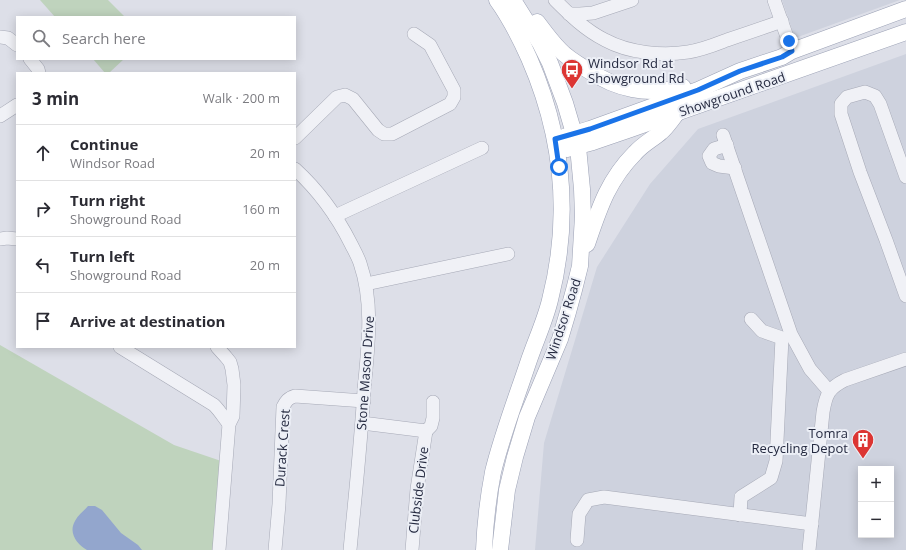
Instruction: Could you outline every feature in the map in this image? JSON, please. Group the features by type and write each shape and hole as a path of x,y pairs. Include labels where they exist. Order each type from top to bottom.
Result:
{"main road":[{"name":"Windsor Road","path":"484,550 485,527 490,491 498,452 548,308 560,249 562,227 561,186 556,145 543,95 534,69 513,26 497,0"},
{"name":"Windsor Road","path":"500,550 507,490 514,457 527,417 560,339 580,266 583,216 582,189 576,140 565,103 550,63 540,43 513,0"},
{"path":"518,0 559,49 566,55 598,77 624,88 645,91 665,91 740,71"},
{"name":"Showground Road","path":"576,140 590,129 698,90 740,71 782,57 792,51 906,9"},
{"name":"Showground Road","path":"556,145 677,113 906,32"},
{"path":"580,266 602,202 610,185 622,167 636,152 663,131 677,113"}],"street":[{"path":"555,0 575,20 592,33 606,41 638,51 664,53 688,52 782,21"},
{"path":"569,14 593,13 632,0"},
{"path":"774,0 792,51"},
{"path":"296,137 337,97 345,95 353,99 378,130 384,134 392,134 450,104 454,97 454,90 430,45 414,34"},
{"path":"0,37 8,38 16,44"},
{"path":"31,60 39,72"},
{"path":"906,177 880,104 875,96 865,92 847,97 841,104 841,114 860,172 906,296"},
{"path":"0,116 16,106"},
{"path":"735,168 719,166 712,163 709,156 714,149 725,140 735,168 791,334 810,368 829,391"},
{"path":"334,216 482,148"},
{"name":"Stone Mason Drive","path":"297,174 311,184 331,210 360,262 366,284 369,310 369,333 350,550"},
{"path":"0,239 16,239"},
{"path":"366,284 508,254"},
{"path":"740,515 741,497 771,478 776,461 782,338 762,331 752,319"},
{"path":"122,348 214,405 229,424"},
{"path":"218,348 230,362 234,385 233,416 229,424 219,550"},
{"path":"809,550 824,402 827,394 831,389 845,380 906,359"},
{"name":"Durack Crest","path":"275,550 279,504 283,407 286,401 295,396 364,401"},
{"name":"Clubside Drive","path":"412,550 417,489 426,431 431,426 433,418 433,402"},
{"name":"Clubside Drive","path":"362,423 426,431"},
{"path":"577,540 579,514 588,500 604,497 812,524"}],"shaded area":[{"path":"782,0 900,0 795,38"},
{"path":"906,54 906,550 535,550 544,443 597,267 650,184 698,129"}],"green space":[{"path":"40,0 108,0 124,16 54,16"},
{"path":"94,60 123,60 110,72 104,72"},
{"path":"0,345 174,445 227,463 219,550 0,550"}],"water":[{"path":"88,506 95,506 102,510 121,533 138,545 142,550 87,550 83,548 73,534 73,525 79,515"}],"place":[{"name":"Windsor Rd at Showground Rd","path":"572,90"},
{"name":"Tomra Recycling Depot","path":"863,460"}],"route":[{"path":"559,167 555,139 590,129 698,90 740,71 782,57 792,51 789,41"}]}
